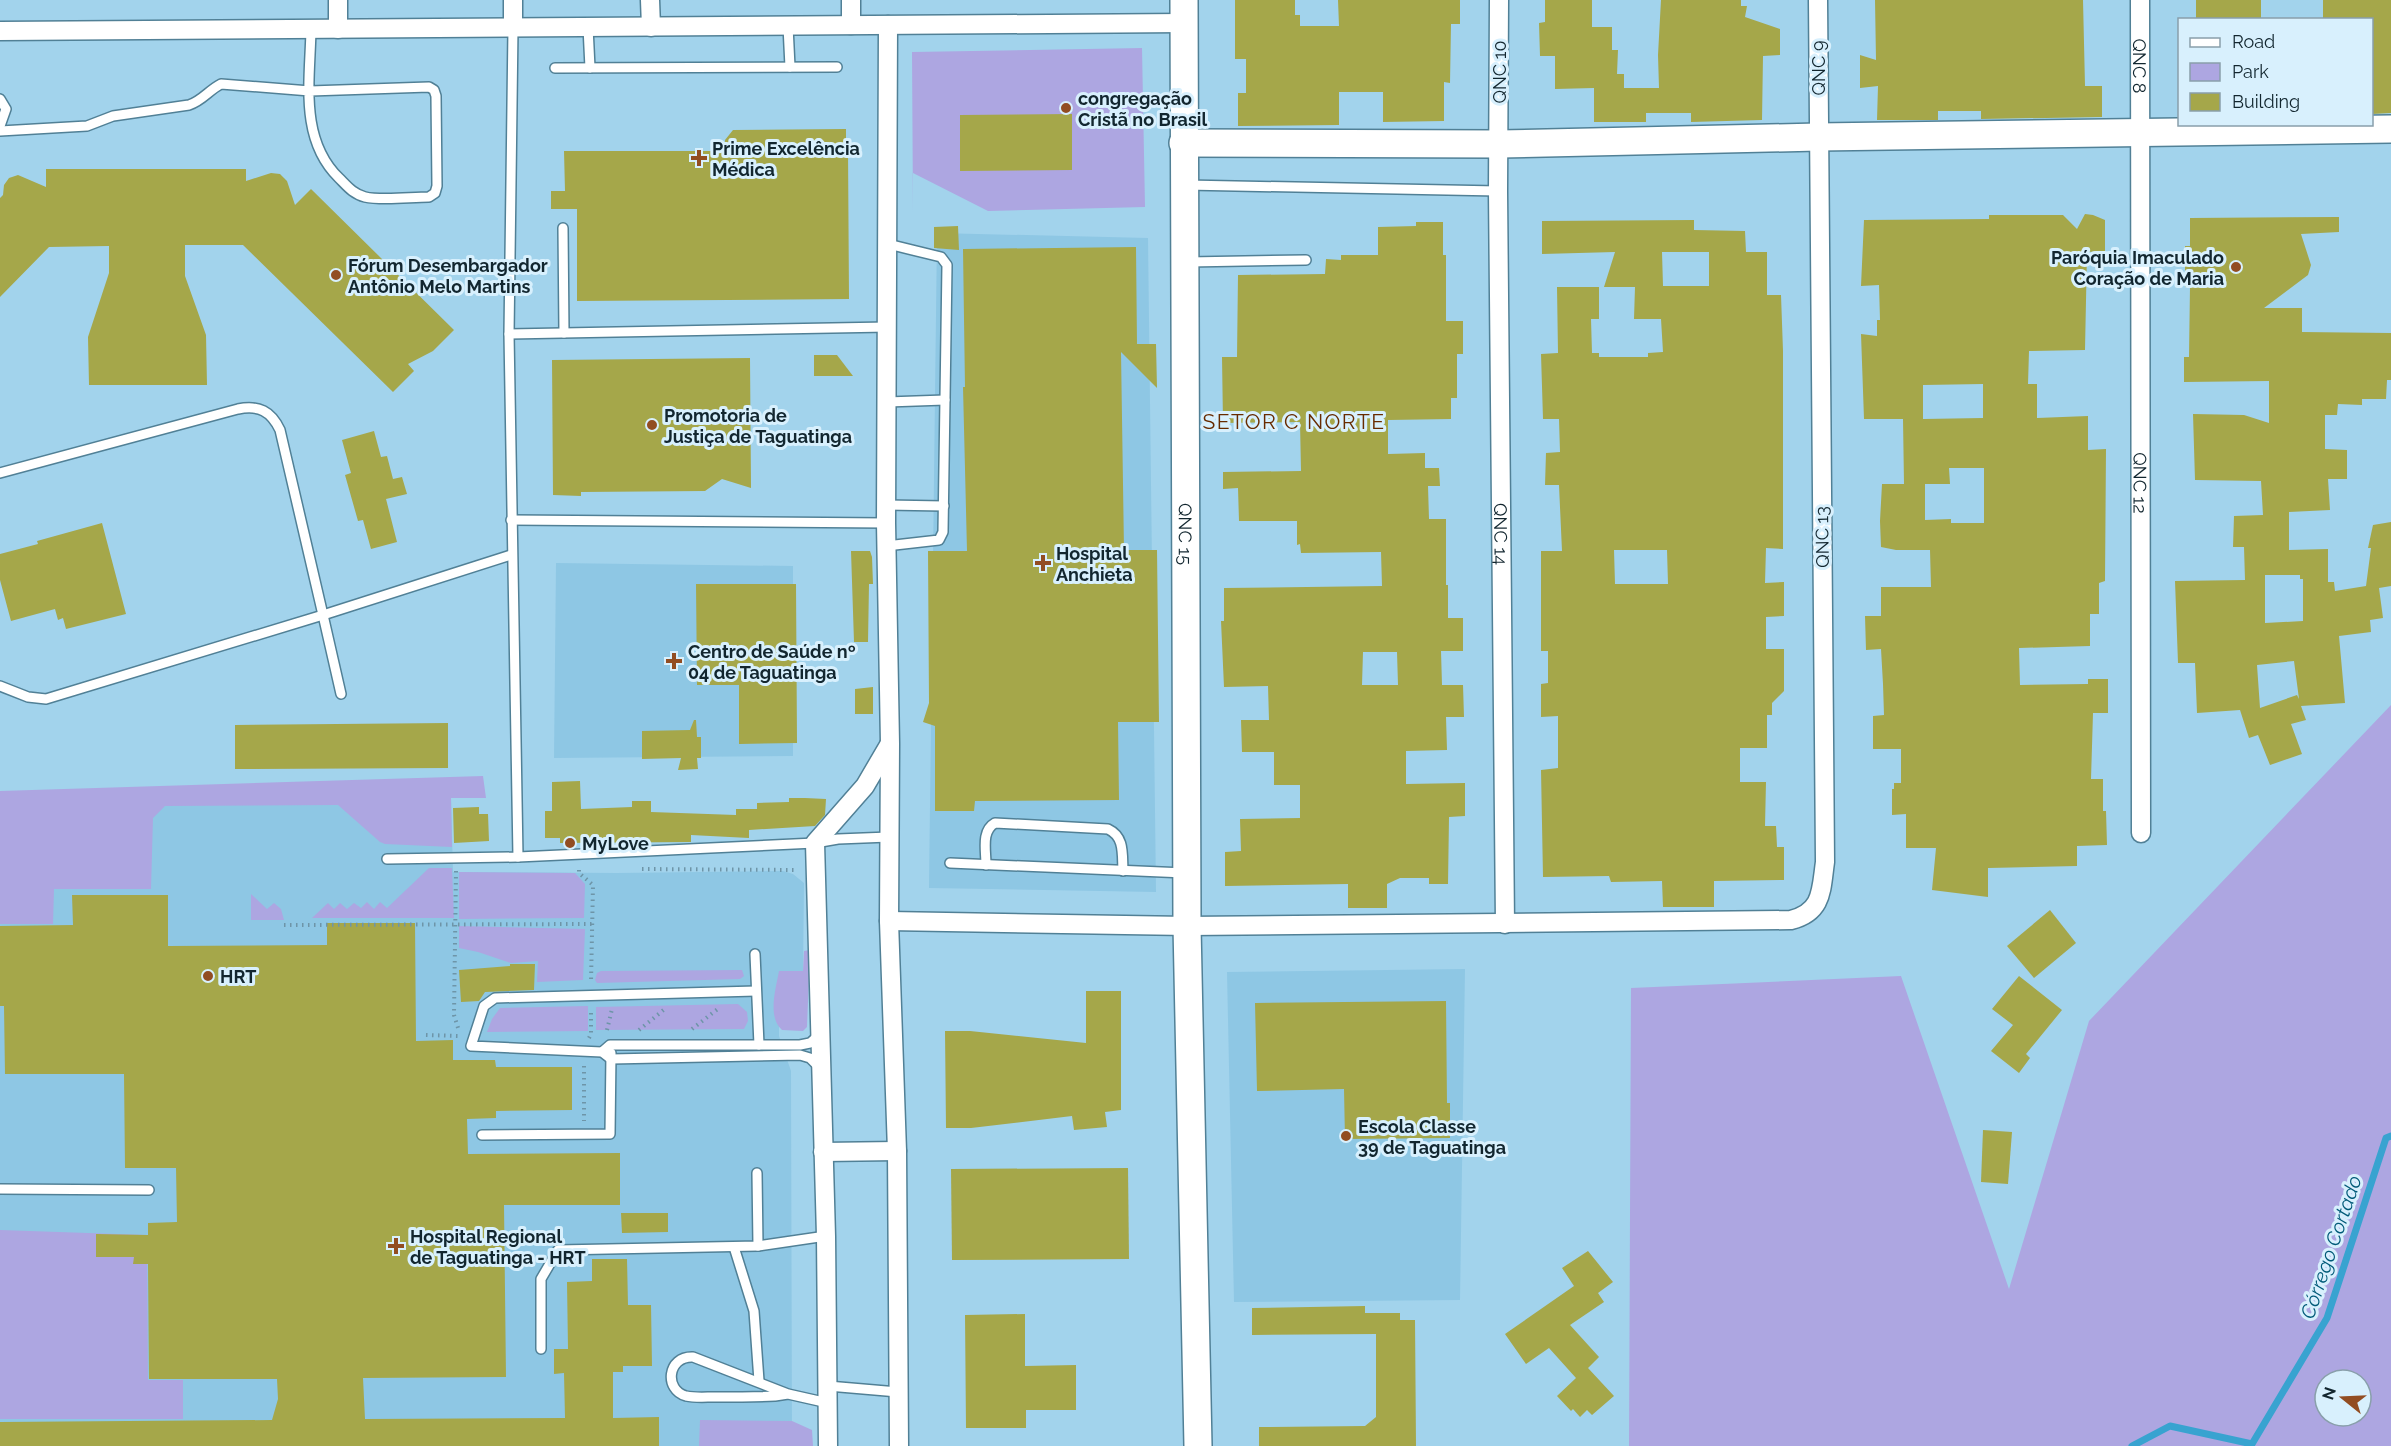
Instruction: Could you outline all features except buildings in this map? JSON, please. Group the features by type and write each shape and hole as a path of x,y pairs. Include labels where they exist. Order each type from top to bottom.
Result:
{"street":[{"path":"338,0 338,29"},
{"path":"513,0 513,28"},
{"path":"650,0 651,27"},
{"path":"851,0 851,25"},
{"name":"QNC 10","path":"1499,0 1500,144"},
{"name":"QNC 9","path":"1818,0 1818,137"},
{"name":"QNC 8","path":"2140,0 2140,132"},
{"path":"0,31 888,25 1184,12"},
{"name":"QNC 15","path":"1184,12 1187,926 1198,1446"},
{"path":"888,25 886,546 890,744 889,921 897,1151 899,1446"},
{"path":"1184,142 1500,144 2391,129"},
{"name":"QNC 12","path":"2140,132 2141,833"},
{"name":"QNC 13","path":"1505,924 1791,920 1805,917 1814,908 1821,891 1825,862 1818,137"},
{"name":"QNC 14","path":"1500,144 1498,191 1505,924"},
{"path":"828,1446 825,1236 814,843 865,786 890,744"},
{"path":"889,921 1187,926 1505,924"},
{"path":"823,1152 897,1151"}],"lane":[{"path":"788,26 790,67"},
{"path":"588,27 590,69"},
{"path":"513,28 509,334 511,555 518,856"},
{"path":"0,131 87,126 113,116 189,105 199,102 209,91 221,84 310,91 429,87 434,90 437,186 435,193 429,197 366,197 353,192 329,169 318,150 310,127 310,91 311,29"},
{"path":"555,68 837,67"},
{"path":"0,99 6,109 0,126"},
{"path":"1184,185 1498,191"},
{"path":"563,228 564,333"},
{"path":"886,546 939,540 943,532 947,265 941,257 888,244"},
{"path":"1184,262 1306,260"},
{"path":"509,334 888,327"},
{"path":"887,402 945,400"},
{"path":"0,473 238,409 252,406 261,408 275,420 280,430 341,694"},
{"path":"511,520 886,514 944,506"},
{"path":"0,686 28,697 46,699 511,555"},
{"path":"986,865 986,833 988,826 995,823 1108,829 1114,832 1121,841 1123,871"},
{"path":"387,859 518,856 814,843 838,839 889,837"},
{"path":"950,864 1187,873"},
{"path":"755,954 759,1045"},
{"path":"756,991 495,998 484,1006 471,1046 602,1052 611,1059 800,1055 810,1058 821,1071"},
{"path":"602,1052 610,1045 810,1043 820,1034"},
{"path":"482,1135 610,1134 610,1045"},
{"path":"757,1173 758,1246"},
{"path":"0,1189 149,1190"},
{"path":"541,1349 540,1279 558,1250 758,1246 825,1236"},
{"path":"734,1247 754,1311 759,1381"},
{"path":"788,1394 693,1357 686,1356 678,1360 671,1372 675,1388 688,1397 898,1392"}],"path":[{"path":"638,869 790,868 801,871"},
{"path":"568,869 590,869"},
{"path":"579,869 579,873 593,885 591,985"},
{"path":"460,1036 454,1015 456,870 467,870"},
{"path":"284,925 592,924"},
{"path":"695,1033 686,1033 727,1002"},
{"path":"644,1034 633,1034 673,1003 661,1003"},
{"path":"602,1005 614,1004 606,1034 615,1034"},
{"path":"585,1134 583,1070 585,1051 591,1034 591,1005"},
{"path":"580,1034 598,1034"}],"shaded area":[{"name":"Hospital Anchieta","path":"937,233 1148,238 1156,892 929,888"},
{"name":"Centro de Saúde nº 04 de Taguatinga","path":"556,563 793,566 793,756 554,758"},
{"name":"Hospital Regional de Taguatinga - HRT","path":"451,798 453,872 783,871 793,874 804,883 803,971 779,972 779,1036 791,1071 792,1446 0,1446 0,805"},
{"name":"Escola Classe 39 de Taguatinga","path":"1465,969 1460,1300 1234,1302 1227,972"}],"green space":[{"path":"1142,48 1145,207 988,211 913,173 913,213 912,52"},
{"path":"2391,705 2391,1446 1629,1446 1631,988 1901,976 2009,1289 2089,1021"},
{"path":"483,776 486,798 451,798 452,847 385,844 338,805 165,806 153,818 151,889 54,889 53,924 0,924 0,791"},
{"path":"429,868 452,868 454,918 312,918 328,903 334,909 340,903 347,909 354,903 361,908 367,902 374,909 380,902 387,908"},
{"path":"459,872 575,873 585,884 584,918 459,919"},
{"path":"251,894 267,909 274,903 281,909 284,920 251,920"},
{"path":"459,926 585,929 583,980 537,982 538,961 511,963 459,948"},
{"path":"810,950 807,1027 803,1031 782,1030 777,1024 774,1010 779,971 803,971 804,951"},
{"path":"742,970 744,976 740,979 597,983 595,980 597,973 601,971"},
{"path":"738,1004 747,1012 748,1021 744,1029 596,1030 596,1007"},
{"path":"588,1006 588,1031 487,1032 500,1008"},
{"path":"0,1230 147,1235 148,1380 183,1380 183,1419 0,1419"},
{"path":"700,1420 792,1421 812,1430 813,1446 699,1446"}],"waterway":[{"name":"Córrego Cortado","path":"2132,1446 2170,1426 2252,1444 2327,1318 2386,1138 2391,1136"}],"place":[{"name":"congregação Cristã no Brasil","path":"1066,108"},
{"name":"Prime Excelência Médica","path":"699,158"},
{"name":"Paróquia Imaculado Coração de Maria","path":"2236,267"},
{"name":"Fórum Desembargador Antônio Melo Martins","path":"336,275"},
{"name":"Promotoria de Justiça de Taguatinga","path":"652,425"},
{"name":"Hospital Anchieta","path":"1043,563"},
{"name":"Centro de Saúde nº 04 de Taguatinga","path":"674,661"},
{"name":"MyLove","path":"570,843"},
{"name":"HRT","path":"208,976"},
{"name":"Escola Classe 39 de Taguatinga","path":"1346,1136"},
{"name":"Hospital Regional de Taguatinga - HRT","path":"396,1246"}],"district":[{"name":"SETOR C NORTE","path":"1294,421"}]}
